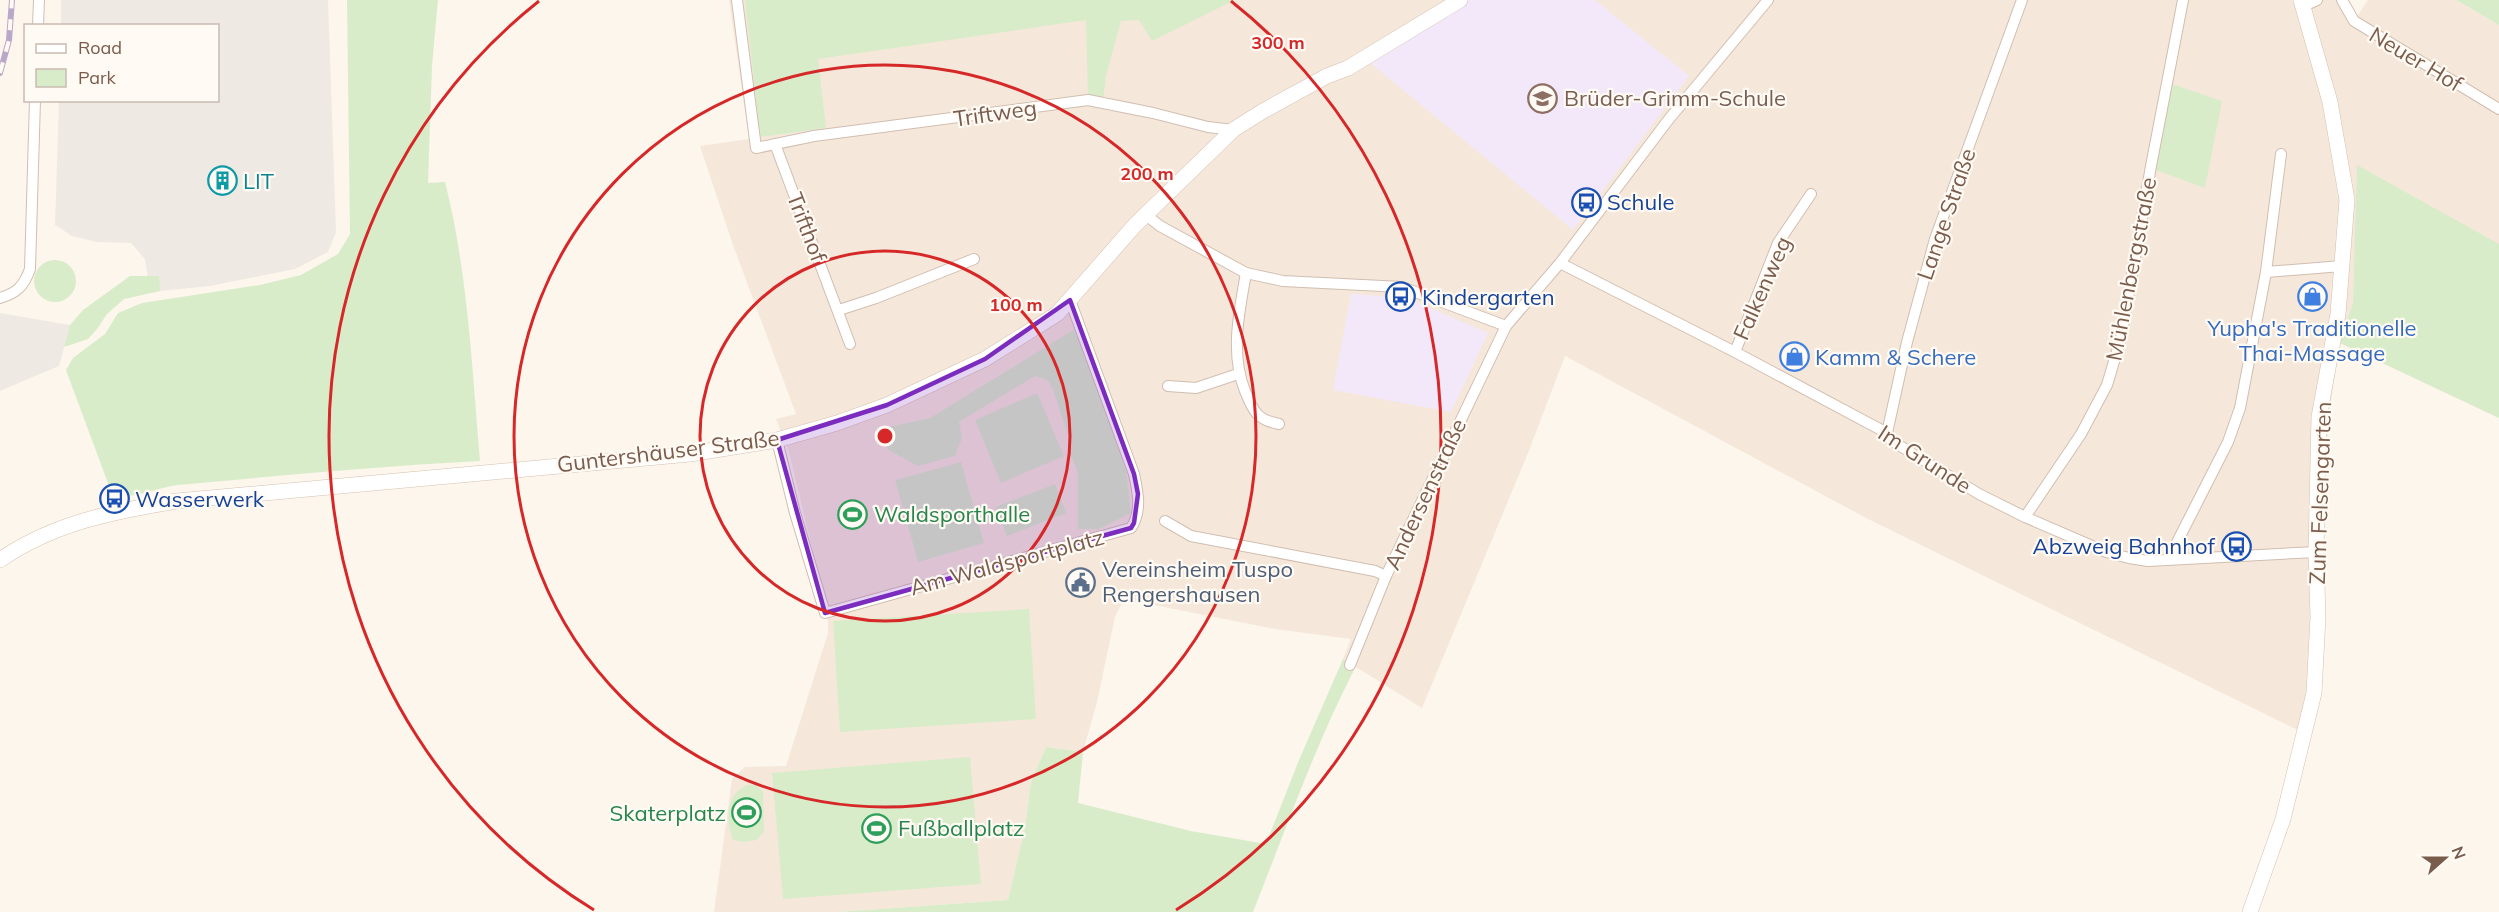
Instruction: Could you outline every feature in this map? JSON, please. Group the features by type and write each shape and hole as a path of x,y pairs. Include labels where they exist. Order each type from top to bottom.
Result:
{"street":[{"path":"38,24 39,0"},
{"name":"Triftweg","path":"737,0 756,148 814,136 1088,100 1153,112 1208,127 1233,130"},
{"name":"Guntershäuser Straße","path":"0,560 41,537 109,512 177,501 690,454 777,440 837,423 912,394 985,359 1057,314 1146,215 1233,130 1327,76 1348,68 1460,0"},
{"name":"Andersenstraße","path":"1350,665 1386,576 1506,326 1560,263 1669,119 1768,0"},
{"name":"Lange Straße","path":"1887,433 1907,342 1935,239 2022,0"},
{"name":"Mühlenbergstraße","path":"2025,517 2081,434 2107,385 2121,338 2183,0"},
{"name":"Neuer Hof","path":"2342,0 2354,21 2499,109"},
{"name":"Zum Felsengarten","path":"2250,912 2283,819 2314,693 2318,617 2316,552 2319,417 2338,315 2347,200 2330,102 2307,2"},
{"path":"0,298 14,293 25,283 30,269 35,102"},
{"name":"Trifthof","path":"775,144 850,344"},
{"path":"2169,558 2235,426 2266,272 2281,154"},
{"name":"Falkenweg","path":"1735,352 1778,243 1811,194"},
{"path":"1146,215 1160,226 1246,273 1283,281 1402,287 1506,326"},
{"path":"839,310 974,260"},
{"name":"Im Grunde","path":"1560,263 1887,433 1892,441 1979,494 2025,517 2106,552 2148,561 2169,558 2316,552"},
{"path":"2266,272 2342,266"},
{"path":"1246,273 1236,331 1238,374 1257,415 1266,422 1279,424"},
{"name":"Am Waldsportplatz","path":"777,440 795,513 825,613 1131,528 1138,511 1138,494 1134,474 1070,300"},
{"path":"1168,386 1196,388 1238,374"},
{"path":"1166,521 1191,536 1375,571 1386,576"}],"highlighted area":[{"path":"1070,300 1134,474 1138,494 1134,523 1131,528 825,613 777,440 887,405 985,359"}],"shaded area":[{"name":"LIT","path":"61,0 328,0 336,232 328,252 295,269 210,286 150,292 145,259 131,243 97,242 72,236 55,225 59,102 219,102 219,24 61,24"},
{"path":"729,0 2342,0 2354,21 2368,0 2456,0 2499,25 2499,418 2340,343 2329,413 2310,736 1868,519 1565,356 1528,453 1422,708 1343,659 1351,639 1275,629 1124,599 1115,617 1097,702 1083,752 1046,747 1031,782 1025,827 1008,900 838,912 714,912 732,779 745,767 786,766 828,633 826,606 789,452 776,419 796,414 733,245 700,146 749,139"},
{"name":"Brüder-Grimm-Schule","path":"1469,0 1595,0 1689,76 1573,230 1368,61"},
{"path":"1351,294 1407,298 1488,333 1451,412 1333,390"},
{"path":"0,313 70,325 59,366 0,391"}],"green space":[{"path":"347,0 438,0 432,66 428,183 445,182 453,216 468,321 480,461 367,468 178,485 128,496 112,494 66,370 73,358 105,334 118,313 142,303 260,285 301,275 338,254 350,234"},
{"path":"745,0 1235,0 1152,41 1139,20 1121,21 1106,76 1103,102 1088,100 1086,20 818,59 826,128 760,137"},
{"path":"2456,0 2499,0 2499,25"},
{"path":"2172,84 2222,101 2205,188 2153,169"},
{"path":"2357,165 2499,244 2499,418 2340,343 2353,303"},
{"path":"55,260 70,266 76,281 70,296 55,302 40,296 34,281 40,266"},
{"path":"130,276 159,276 160,291 124,299 107,314 88,339 64,347 70,325 83,310"},
{"path":"1075,329 1126,470 1131,513 1099,529 1078,529 1078,472 1070,454 1069,438 1053,389 1047,380 1035,376 959,422 962,438 955,456 918,466 888,450 879,429 930,418"},
{"path":"1037,393 1064,456 1001,483 975,420"},
{"path":"961,462 984,543 918,562 895,480"},
{"path":"1055,484 1066,513 1007,536 995,507"},
{"path":"1029,609 1036,719 840,732 833,621"},
{"path":"1343,659 1356,666 1314,757 1253,912 838,912 1008,900 1025,827 1031,782 1046,747 1083,752 1078,803 1191,831 1266,844 1299,760"},
{"name":"Fußballplatz","path":"970,757 981,884 783,899 772,773"},
{"name":"Skaterplatz","path":"747,785 756,785 763,792 764,831 757,840 744,842 733,840 728,816 731,801 740,789"}],"railway":[{"path":"0,73 9,40 12,0"}],"place":[{"name":"Brüder-Grimm-Schule","path":"1543,98"},
{"name":"LIT","path":"222,181"},
{"name":"Schule","path":"1586,202"},
{"name":"Yupha's Traditionelle Thai-Massage","path":"2312,296"},
{"name":"Kindergarten","path":"1401,297"},
{"name":"Kamm & Schere","path":"1794,357"},
{"name":"Wasserwerk","path":"114,499"},
{"name":"Waldsporthalle","path":"853,514"},
{"name":"Abzweig Bahnhof","path":"2236,546"},
{"name":"Vereinsheim Tuspo Rengershausen","path":"1081,582"},
{"name":"Skaterplatz","path":"747,813"},
{"name":"Fußballplatz","path":"877,828"}]}
